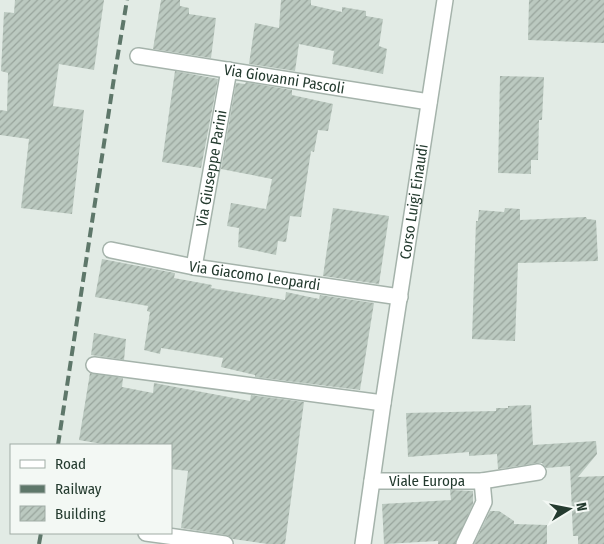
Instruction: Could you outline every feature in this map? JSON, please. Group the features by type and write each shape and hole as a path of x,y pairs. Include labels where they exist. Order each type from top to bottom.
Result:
{"street":[{"name":"Corso Luigi Einaudi","path":"363,544 445,0"},
{"name":"Via Giovanni Pascoli","path":"138,56 429,102"},
{"name":"Via Giuseppe Parini","path":"194,267 229,70"},
{"name":"Via Giacomo Leopardi","path":"111,250 194,267 400,297"},
{"path":"94,365 383,403"},
{"name":"Viale Europa","path":"372,481 482,481 538,472"},
{"name":"Viale Europa","path":"464,544 484,502 482,481"},
{"path":"153,534 225,544"}],"building":[{"path":"15,0 104,0 94,70 59,64 53,106 84,110 72,214 21,208 29,139 0,135 0,110 7,111 8,73 1,71 4,12 14,13"},
{"path":"161,0 180,0 180,6 189,8 189,14 216,18 211,58 153,49"},
{"path":"281,0 311,0 311,5 342,12 342,7 366,11 366,16 383,19 379,46 387,49 383,74 332,64 334,51 299,44 295,71 249,64 255,23 279,28"},
{"path":"529,0 604,0 604,43 528,40"},
{"path":"175,71 218,79 201,168 162,162"},
{"path":"500,76 544,77 542,120 539,120 538,160 531,160 531,174 498,173"},
{"path":"246,82 292,90 292,95 333,104 328,131 318,130 314,152 311,151 301,217 290,216 286,242 278,241 276,255 238,247 239,228 227,226 231,203 266,209 272,179 221,169 236,83 245,84"},
{"path":"333,208 389,216 379,284 323,276"},
{"path":"505,208 520,209 520,220 586,217 587,219 596,220 598,261 518,263 515,341 472,339 476,221 478,221 479,210 504,212"},
{"path":"102,259 175,273 174,278 212,285 211,288 285,300 286,292 319,299 320,295 374,303 360,390 255,377 255,375 221,367 223,358 161,348 160,354 144,350 150,312 147,311 148,306 95,297"},
{"path":"94,333 126,339 124,360 91,355"},
{"path":"90,373 123,378 122,387 153,393 154,383 250,401 251,395 304,402 285,544 268,544 233,539 226,535 181,528 188,471 172,469 172,444 102,444 79,440"},
{"path":"531,405 533,445 596,441 597,454 578,477 604,476 604,544 578,544 578,536 573,536 570,466 546,468 542,463 537,463 498,469 497,454 469,456 469,452 408,457 406,413 496,411 496,408"},
{"path":"450,490 473,491 473,504 455,544 438,544 438,541 384,544 382,504 451,500"},
{"path":"490,511 499,511 514,521 514,524 547,525 547,544 474,544"}],"railway":[{"path":"58,444 127,0"},
{"path":"39,544 41,534"}]}
